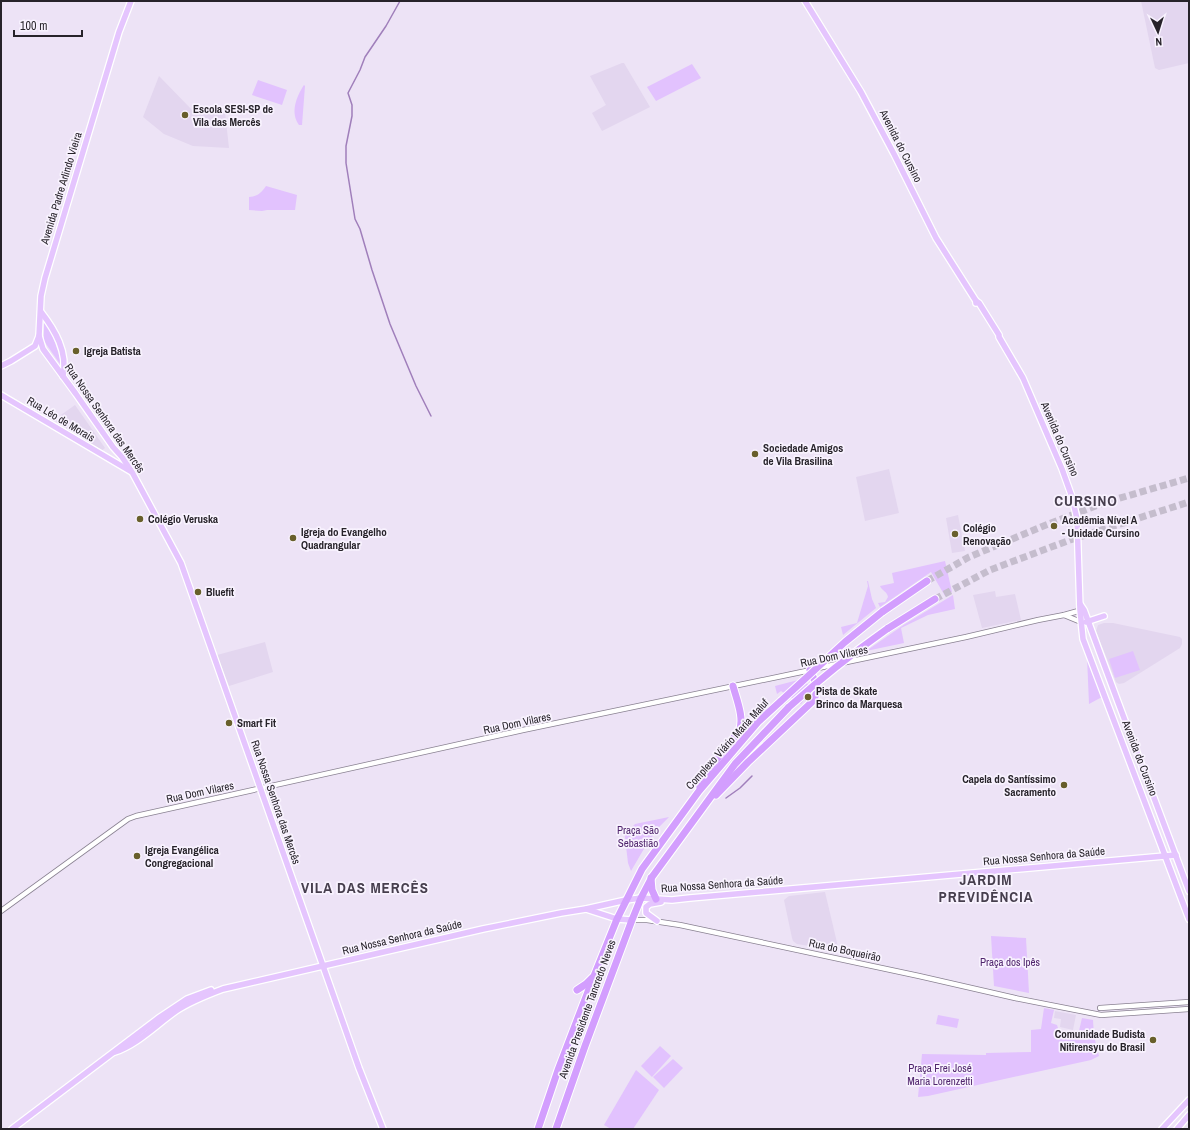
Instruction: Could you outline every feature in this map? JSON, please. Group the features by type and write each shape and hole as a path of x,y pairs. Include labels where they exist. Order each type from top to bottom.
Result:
{"highway":[{"name":"Complexo Viário Maria Maluf","path":"626,900 647,861 699,791 758,722 844,642 882,612 927,581"},
{"name":"Complexo Viário Maria Maluf","path":"641,898 652,877 735,764 789,707 843,661 887,629 935,599"},
{"path":"704,806 812,701 815,697 817,689 810,670"},
{"path":"699,791 704,776 739,731 741,726 741,718 733,686"},
{"path":"652,877 652,890 656,899"},
{"name":"Avenida Presidente Tancredo Neves","path":"556,1129 584,1046 641,898"},
{"name":"Avenida Presidente Tancredo Neves","path":"538,1129 558,1070 594,976 626,900"},
{"path":"577,990 594,976"}],"main road":[{"name":"Avenida Padre Arlindo Vieira","path":"35,346 39,336 41,296 50,259 118,32 131,1"},
{"name":"Avenida do Cursino","path":"805,1 868,105 936,238 976,301 976,304 999,337 1023,378 1062,469 1072,497 1077,524 1083,639 1189,918"},
{"path":"40,312 52,327 60,344 64,360 63,376"},
{"name":"Rua Nossa Senhora das Mercês","path":"39,336 43,349 132,472 181,563 359,1068 383,1129"},
{"path":"1,366 35,346 43,349"},
{"name":"Rua Léo de Morais","path":"1,395 132,472"},
{"path":"109,458 113,458 118,452"},
{"name":"Avenida do Cursino","path":"1081,608 1088,622 1189,891"},
{"path":"1081,622 1088,622 1104,616"},
{"name":"Rua Nossa Senhora da Saúde","path":"12,1129 115,1052 123,1044 187,999 225,986 324,966 484,929 626,900 641,898 672,900 1176,855"},
{"path":"657,921 646,913 646,907 650,904 672,900"},
{"name":"Rua do Boqueirão","path":"586,909 617,919 632,920"},
{"path":"1162,1129 1189,1100"},
{"path":"1177,1129 1189,1115"}],"street":[{"name":"Rua Dom Vilares","path":"1,911 128,819 147,813 523,730 1064,615 1081,608"},
{"path":"1064,615 1081,622"},
{"name":"Rua do Boqueirão","path":"632,920 657,921 1100,1015 1189,1009"},
{"path":"1100,1008 1189,1002"}],"shaded area":[{"path":"1141,1 1189,1 1189,63 1159,70 1155,68"},
{"path":"624,63 650,107 602,131 592,113 606,105 590,76"},
{"name":"Escola SESI-SP de Vila das Mercês","path":"159,76 192,110 225,112 229,148 193,146 164,134 143,117"},
{"path":"75,405 105,448 101,451 54,420"},
{"path":"889,469 899,513 865,521 856,477"},
{"name":"Colégio Renovação","path":"958,515 965,551 952,553 946,518"},
{"path":"995,591 996,597 1015,594 1021,620 982,628 973,595"},
{"path":"1113,623 1180,637 1182,639 1182,644 1180,648 1124,683 1119,684 1116,682 1096,631 1098,625"},
{"path":"265,642 273,672 229,686 217,655"},
{"path":"825,892 839,951 797,944 792,938 784,900 789,896"},
{"path":"1055,1011 1076,1015 1073,1030 1060,1027 1061,1019 1054,1018"}],"green space":[{"path":"692,64 701,78 656,101 647,87"},
{"path":"258,80 287,90 282,105 252,95"},
{"path":"304,85 302,125 299,125 295,115 295,105"},
{"path":"266,186 297,195 295,210 249,210 249,197 259,194"},
{"path":"44,322 53,338 62,367 44,341"},
{"path":"945,561 952,592 945,596 931,572 880,607 878,603 885,602 888,597 887,593 880,586 894,583 892,573"},
{"path":"867,581 876,608 843,635 841,627 857,623 868,586"},
{"path":"953,595 955,609 928,615 901,628 904,643 866,651 905,624"},
{"path":"1133,651 1140,670 1115,678 1109,659"},
{"path":"1087,657 1102,697 1089,704"},
{"path":"798,680 804,681 810,686 809,693 801,704 781,691 777,694 775,686"},
{"name":"Praça São Sebastião","path":"669,817 659,827 631,871 628,863 624,829 630,829 635,824"},
{"name":"Praça dos Ipês","path":"991,936 1026,938 1029,993 994,986"},
{"name":"Praça Frei José Maria Lorenzetti","path":"1044,1008 1054,1010 1051,1023 1057,1025 1058,1032 1078,1035 1082,1018 1093,1020 1094,1036 1099,1056 1091,1060 918,1097 922,1054 986,1055 986,1053 1031,1052 1031,1030 1041,1029"},
{"path":"938,1015 959,1019 957,1028 936,1024"},
{"path":"660,1046 671,1056 652,1077 641,1066"},
{"path":"673,1059 683,1068 664,1088 653,1077"},
{"path":"636,1070 659,1090 633,1129 611,1129 604,1125"}],"waterway":[{"path":"400,1 386,26 365,57 348,93 352,105 352,116 346,146 346,163 355,219 360,229 390,324 416,386 431,416"},
{"path":"726,798 740,788 752,776"}],"tunnel":[{"path":"927,581 969,557 1041,527 1103,503 1189,478"},
{"path":"935,599 990,570 1070,540 1189,502"}],"place":[{"name":"Escola SESI-SP de Vila das Mercês","path":"185,115"},
{"name":"Igreja Batista","path":"76,351"},
{"name":"Sociedade Amigos de Vila Brasilina","path":"755,454"},
{"name":"Colégio Veruska","path":"140,519"},
{"name":"Acadêmia Nível A - Unidade Cursino","path":"1054,526"},
{"name":"Colégio Renovação","path":"955,534"},
{"name":"Igreja do Evangelho Quadrangular","path":"293,538"},
{"name":"Bluefit","path":"198,592"},
{"name":"Pista de Skate Brinco da Marquesa","path":"808,697"},
{"name":"Smart Fit","path":"229,723"},
{"name":"Capela do Santíssimo Sacramento","path":"1064,785"},
{"name":"Igreja Evangélica Congregacional","path":"137,856"},
{"name":"Comunidade Budista Nitirensyu do Brasil","path":"1153,1040"}],"district":[{"name":"CURSINO","path":"1086,501"},
{"name":"VILA DAS MERCÊS","path":"365,888"},
{"name":"JARDIM PREVIDÊNCIA","path":"986,888"}]}
